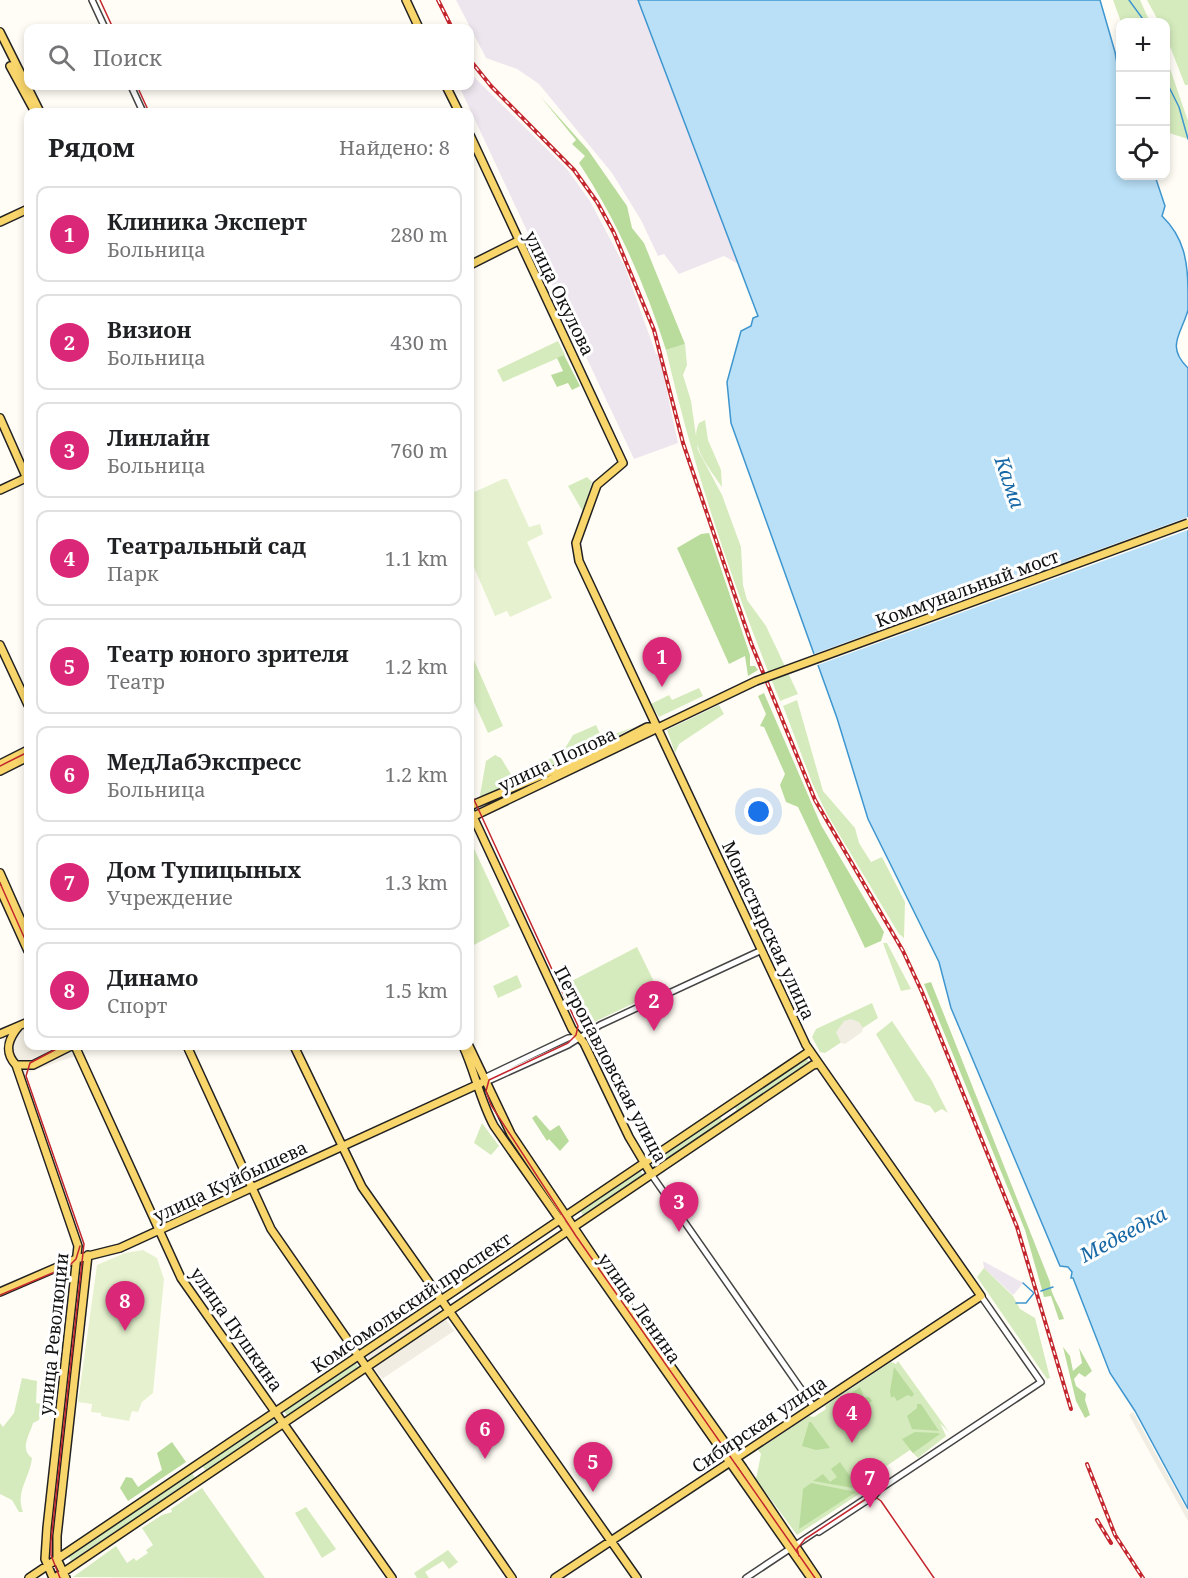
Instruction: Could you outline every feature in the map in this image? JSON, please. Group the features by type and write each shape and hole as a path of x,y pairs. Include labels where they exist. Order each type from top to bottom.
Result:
{"main road":[{"path":"406,0 417,24"},
{"path":"0,33 24,80"},
{"path":"0,41 24,90"},
{"path":"24,90 33,108"},
{"path":"29,90 38,108"},
{"path":"448,90 457,108"},
{"name":"улица Окулова","path":"474,144 623,462"},
{"path":"0,222 24,210"},
{"path":"474,263 518,241"},
{"path":"0,418 24,470"},
{"name":"Монастырская улица","path":"623,462 597,485 575,551 815,1063 912,1193 981,1296"},
{"path":"0,490 24,481"},
{"name":"Коммунальный мост","path":"756,681 1188,524"},
{"path":"0,645 24,696"},
{"name":"улица Попова","path":"474,811 756,681"},
{"path":"0,764 24,752"},
{"path":"0,771 24,759"},
{"name":"Петропавловская улица","path":"474,822 569,1024 584,1043 643,1163 651,1174"},
{"path":"0,873 24,927"},
{"path":"0,889 24,942"},
{"path":"0,1034 24,1024"},
{"path":"13,1062 8,1045 10,1037 20,1026"},
{"path":"59,1054 61,1050"},
{"path":"0,1055 28,1066 66,1050"},
{"name":"улица Пушкина","path":"75,1050 187,1286 392,1578"},
{"path":"189,1050 251,1188 275,1235 512,1578"},
{"path":"296,1050 359,1183 637,1578"},
{"name":"улица Ленина","path":"465,1050 511,1134 570,1228 732,1460 811,1578"},
{"name":"улица Ленина","path":"471,1050 484,1082 479,1094 494,1126 563,1216"},
{"name":"Комсомольский проспект","path":"28,1578 810,1052"},
{"name":"улица Революции","path":"13,1062 77,1241 47,1527 45,1560 54,1578"},
{"name":"Комсомольский проспект","path":"54,1578 65,1575 367,1365 815,1063"},
{"name":"улица Куйбышева","path":"0,1292 76,1259 120,1248 484,1082"},
{"name":"улица Революции","path":"65,1575 57,1559 57,1536 88,1255"},
{"path":"501,1259 509,1269"},
{"name":"Сибирская улица","path":"555,1578 981,1296"},
{"path":"57,1536 61,1544 74,1548"},
{"name":"улица Ленина","path":"792,1548 817,1578"}],"street":[{"path":"92,0 103,24"},
{"path":"132,90 141,108"},
{"name":"улица Куйбышева","path":"484,1082 568,1045 579,1037 762,950"},
{"path":"568,1038 569,1024"},
{"name":"улица Куйбышева","path":"484,1082 568,1038 579,1037"},
{"name":"Петропавловская улица","path":"651,1174 813,1406"},
{"name":"Монастырская улица","path":"792,1548 868,1495 879,1490 1041,1382 981,1296"},
{"path":"746,1578 792,1548"}],"shaded area":[{"path":"456,0 638,0 738,264 724,256 679,274 664,254 658,256 641,220 612,173 539,84 517,69 486,58 474,35 474,24 468,24"},
{"path":"474,77 567,169 590,201 625,267 656,354 659,354 678,443 634,459 474,118 474,108 469,108 461,90 474,90"},
{"path":"24,1018 24,1050 78,1050 80,1054 16,1077 0,1030"},
{"path":"851,1019 859,1022 863,1028 862,1032 845,1044 841,1043 836,1032 844,1021"},
{"path":"983,1261 1023,1283 1013,1295 984,1268"},
{"path":"424,1288 454,1331 382,1379 353,1337"},
{"path":"1133,1412 1188,1512 1188,1521 1129,1415"}],"green space":[{"path":"1113,0 1140,0 1148,18 1120,18"},
{"path":"1147,0 1188,0 1188,85 1185,85 1170,46 1170,18 1157,18"},
{"path":"1170,69 1188,121 1188,139 1170,133"},
{"path":"540,96 588,150 627,206 632,228 644,243 685,344 666,350 649,301 618,230 579,163 585,156 572,144 576,140"},
{"path":"558,341 565,355 503,382 497,370"},
{"path":"685,344 687,365 683,375 691,401 698,450 722,495 741,547 743,585 747,600 766,626 798,694 780,701 746,615 716,528 677,395 666,350"},
{"path":"564,355 580,386 572,390 568,383 557,387 551,375 563,371 557,358"},
{"path":"705,420 708,440 721,470 722,487 702,457 696,440 699,423"},
{"path":"587,477 592,482 583,512 568,486"},
{"path":"507,479 529,527 540,524 543,534 527,542 552,598 510,617 507,611 495,616 474,567 474,492"},
{"path":"709,533 750,655 750,666 755,666 758,670 748,676 745,656 729,664 677,548 701,534"},
{"path":"474,660 503,726 488,733 474,702"},
{"path":"699,688 703,696 659,717 651,704 669,695 672,700"},
{"path":"764,693 821,825 884,932 881,941 865,948 798,807 786,802 780,785 785,774 764,727 760,726 766,714 758,696"},
{"path":"797,700 823,791 855,828 859,843 871,862 882,857 905,902 904,938 899,934 827,814 813,785 783,706"},
{"path":"719,705 724,714 679,744 675,753 667,730"},
{"path":"596,725 601,736 564,750 573,735"},
{"path":"634,727 575,758 482,798 480,795 486,761 495,755 501,758 512,776 562,753"},
{"path":"474,849 510,926 474,945"},
{"path":"883,943 887,943 911,989 901,991"},
{"path":"637,947 657,988 655,993 588,1025 582,1023 564,985"},
{"path":"517,975 522,987 498,998 493,986"},
{"path":"931,982 1064,1319 1059,1320 1051,1296 1044,1297 1025,1230 924,984"},
{"path":"872,1003 878,1018 825,1053 820,1052 812,1037 816,1029"},
{"path":"892,1021 932,1081 948,1113 942,1109 935,1113 930,1106 915,1101 876,1034"},
{"path":"806,1058 810,1063 737,1111 734,1106"},
{"path":"536,1115 550,1131 559,1125 569,1141 560,1151 549,1139 547,1141 532,1118"},
{"path":"720,1116 723,1122 654,1167 651,1162"},
{"path":"482,1123 499,1146 491,1155 474,1143"},
{"path":"640,1170 643,1175 583,1215 580,1210"},
{"path":"143,1250 157,1258 164,1279 153,1393 142,1402 138,1412 132,1411 129,1421 101,1416 101,1413 91,1412 92,1404 78,1402 97,1265 125,1253"},
{"path":"984,1268 1013,1296 1020,1309 1035,1318 1050,1378 1047,1379 977,1277"},
{"path":"1063,1347 1070,1356 1073,1371 1082,1363 1079,1348 1092,1371 1085,1377 1079,1373 1074,1379 1076,1386 1086,1394 1085,1400 1090,1415 1085,1418 1076,1401"},
{"path":"898,1361 949,1432 940,1423 946,1436 918,1458 910,1450 885,1467 889,1474 879,1480 875,1479 862,1488 862,1492 797,1535 756,1479 761,1454 758,1450 809,1416 814,1417 826,1409 825,1406 891,1362 896,1364"},
{"path":"355,1362 359,1367 287,1416 284,1411"},
{"path":"894,1367 914,1394 912,1397 908,1395 897,1401 894,1396 891,1398"},
{"path":"22,1378 37,1381 36,1403 41,1404 39,1420 33,1423 26,1441 26,1450 32,1458 22,1491 23,1512 19,1512 12,1500 0,1494 0,1423 3,1427 14,1413"},
{"path":"860,1387 864,1397 869,1397 872,1401 854,1414 856,1407 847,1408 835,1404"},
{"path":"917,1404 921,1404 939,1431 912,1429 907,1416 917,1408"},
{"path":"272,1418 276,1423 206,1471 202,1466"},
{"path":"809,1422 830,1448 816,1450 802,1446"},
{"path":"915,1432 940,1434 913,1453 902,1439"},
{"path":"172,1442 186,1462 128,1501 120,1488 126,1477 132,1478 138,1487 162,1470 157,1453"},
{"path":"840,1462 859,1489 813,1481 823,1474 830,1482 837,1477 831,1469"},
{"path":"192,1473 195,1478 71,1561 68,1556"},
{"path":"811,1483 856,1492 799,1529 803,1489"},
{"path":"202,1488 265,1578 73,1577 116,1546 127,1563 134,1558 136,1561 148,1553 146,1550 153,1545 142,1528 162,1515 172,1512 171,1509"},
{"path":"306,1507 336,1549 322,1558 295,1513"},
{"path":"448,1550 458,1562 449,1569 443,1561 425,1572 429,1578 417,1578 414,1573"}],"water":[{"name":"Кама","path":"638,0 1100,0 1116,58 1116,180 1156,180 1165,206 1162,216 1180,241 1186,260 1188,280 1188,310 1176,346 1177,353 1188,368 1188,1509 1135,1411 1110,1373 1073,1278 1071,1278 1072,1272 1068,1267 1060,1266 951,1008 939,962 868,819 837,718 731,423 727,382 741,331 751,326 753,318 758,316"}],"pier":[{"path":"1188,517 1188,530 815,666 811,655"}],"waterway":[{"path":"1129,0 1142,18"},
{"path":"1166,72 1166,81 1179,107 1188,139"},
{"name":"Медведка","path":"1016,1303 1026,1303 1034,1293 1023,1283"},
{"name":"Медведка","path":"1041,1291 1053,1287"}],"tram line":[{"path":"100,0 111,24"},
{"path":"139,90 147,108"},
{"path":"0,766 24,754"},
{"path":"474,800 578,1026 576,1035 568,1043 489,1080 486,1091 491,1105 576,1236 815,1578"},
{"path":"0,883 24,937"},
{"path":"54,1050 30,1063 26,1076 84,1244 51,1541 51,1555 60,1578"},
{"path":"0,1295 69,1266 76,1259 80,1246"},
{"path":"799,1556 797,1549 805,1539 874,1496 881,1501 934,1578"}],"railway":[{"path":"438,0 450,24"},
{"path":"474,65 491,86 574,170 597,202 614,233 654,330 683,443 751,643 815,800 903,951 922,992 1017,1227 1071,1409"},
{"path":"1087,1464 1115,1535 1143,1578"},
{"path":"1097,1520 1111,1543"}],"place":[{"name":"Клиника Эксперт","path":"662,687"},
{"name":"Визион","path":"654,1031"},
{"name":"Линлайн","path":"679,1232"},
{"name":"Динамо","path":"125,1331"},
{"name":"Театральный сад","path":"852,1443"},
{"name":"МедЛабЭкспресс","path":"485,1459"},
{"name":"Театр юного зрителя","path":"593,1492"},
{"name":"Дом Тупицыных","path":"870,1508"}]}
